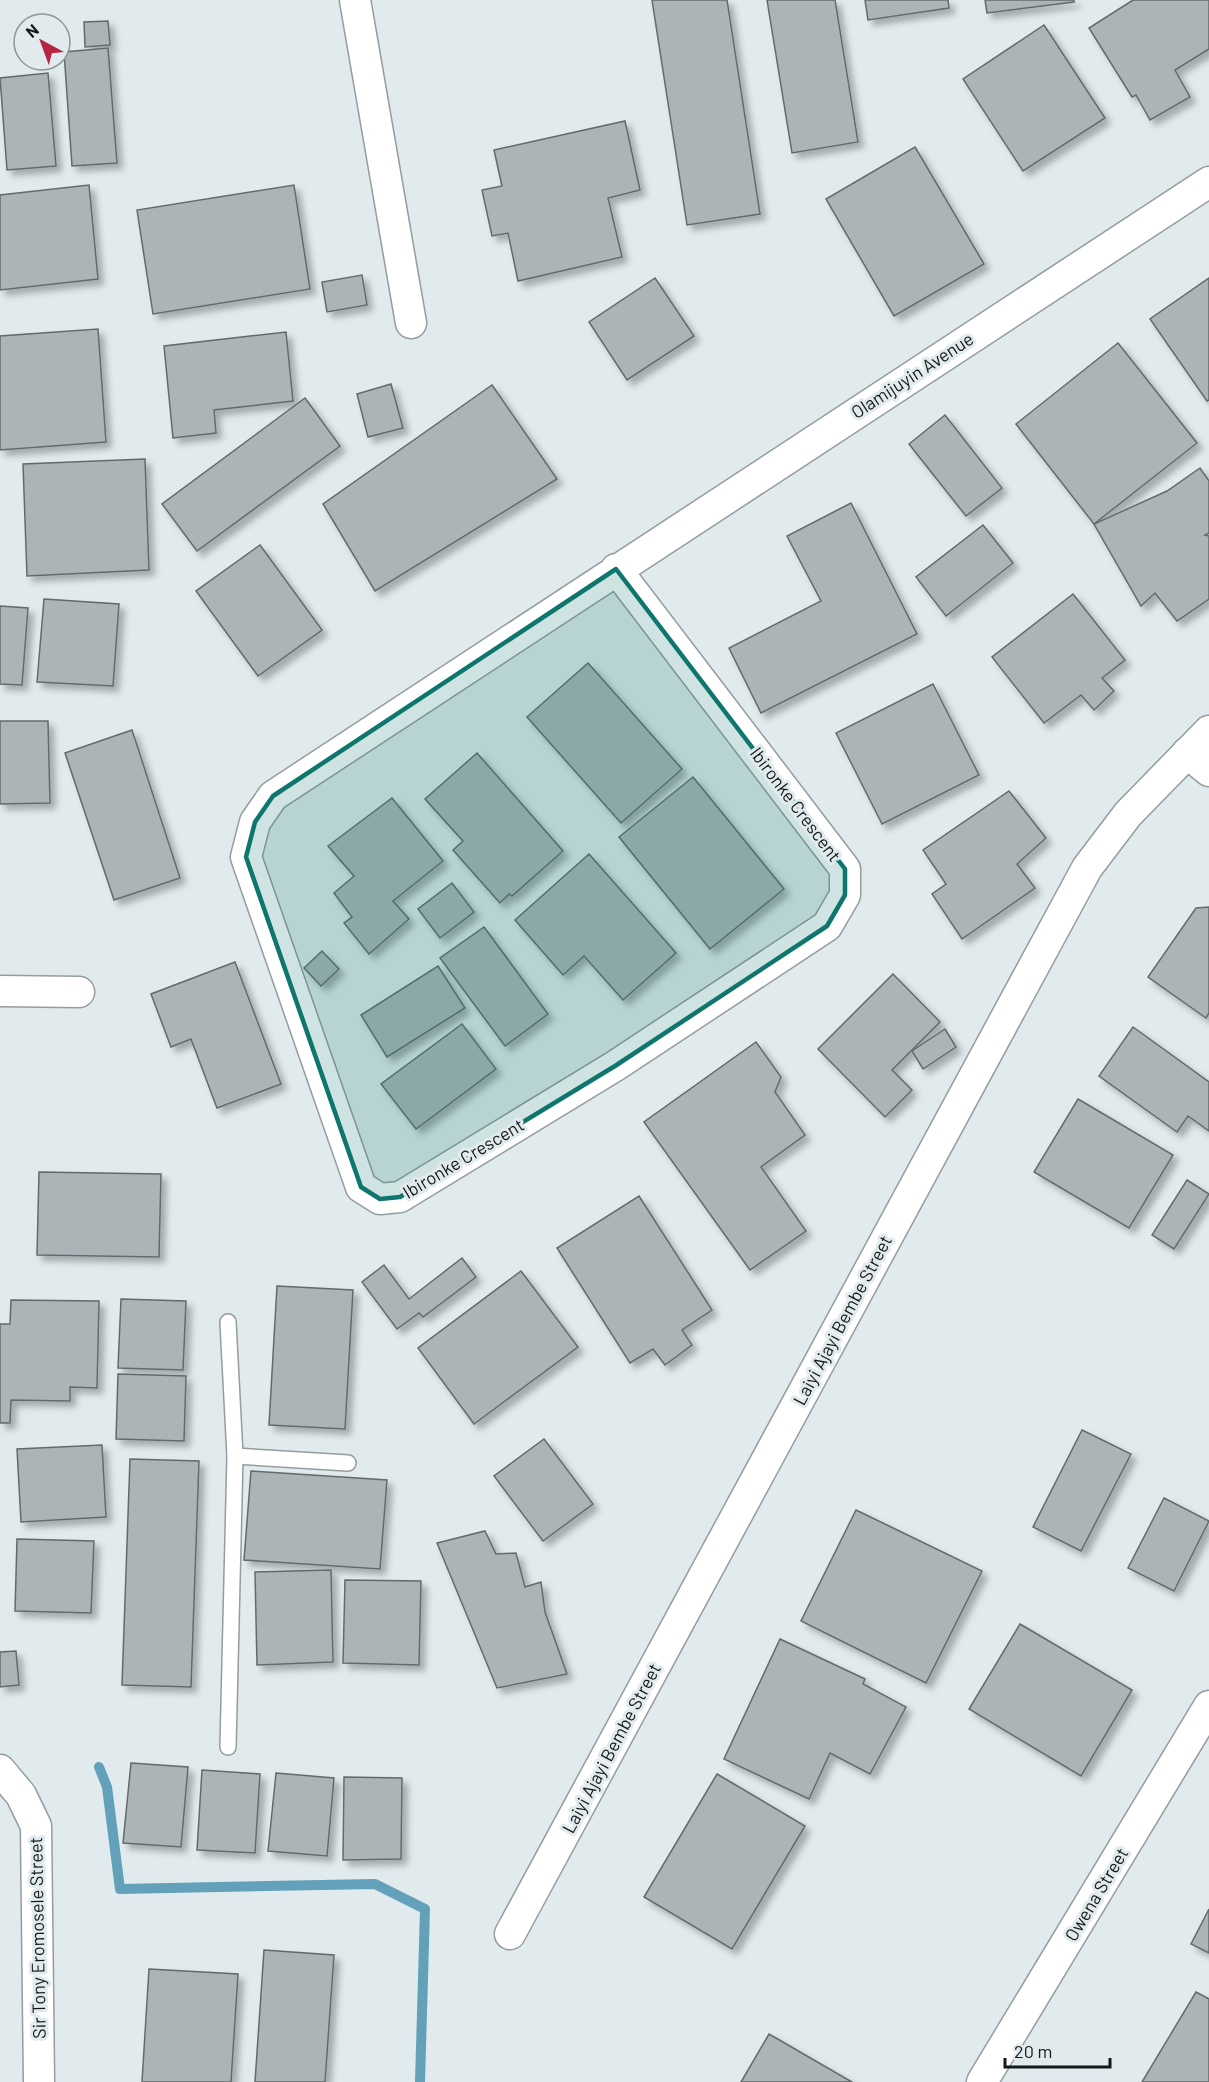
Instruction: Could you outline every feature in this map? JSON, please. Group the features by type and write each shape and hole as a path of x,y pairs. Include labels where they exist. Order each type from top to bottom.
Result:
{"street":[{"path":"355,0 411,323"},
{"name":"Olamijuyin Avenue","path":"616,569 1209,182"},
{"name":"Ibironke Crescent","path":"616,569 845,869 845,895 827,926 615,1066 400,1197 380,1198 361,1187 246,856 255,822 273,795 616,569"},
{"name":"Laiyi Ajayi Bembe Street","path":"510,1934 1086,868 1128,814 1198,762 1209,731"},
{"path":"0,991 80,992"},
{"name":"Owena Street","path":"982,2082 1209,1706"},
{"name":"Sir Tony Eromosele Street","path":"0,1770 21,1795 36,1826 39,2082"}],"lane":[{"path":"228,1322 235,1456 228,1748"},
{"path":"235,1456 348,1463"}],"highlighted area":[{"path":"616,569 845,869 845,895 827,926 615,1066 400,1197 380,1199 361,1187 246,857 255,822 273,796"}],"building":[{"path":"652,0 727,0 760,214 687,225"},
{"path":"767,0 835,0 858,142 792,153"},
{"path":"865,0 948,0 949,8 868,20"},
{"path":"985,0 1074,0 1074,2 987,13"},
{"path":"1133,0 1209,0 1209,49 1175,70 1190,97 1150,120 1136,95 1132,97 1089,28"},
{"path":"108,21 110,45 85,47 84,22"},
{"path":"1044,25 1105,118 1023,171 963,79"},
{"path":"108,48 117,163 72,166 65,72 72,72 72,51"},
{"path":"48,73 56,166 7,170 0,78"},
{"path":"625,121 640,190 608,198 622,257 518,281 508,233 492,236 482,190 502,186 494,150"},
{"path":"915,147 984,264 894,316 826,199"},
{"path":"89,185 98,279 0,290 0,195"},
{"path":"294,185 310,289 153,314 137,210"},
{"path":"362,275 367,305 327,312 322,282"},
{"path":"655,278 694,336 627,380 589,322"},
{"path":"1209,278 1209,400 1207,401 1150,319"},
{"path":"98,329 106,442 0,450 0,336"},
{"path":"286,332 293,401 214,410 216,433 173,438 164,346"},
{"path":"1118,343 1197,443 1094,524 1016,424"},
{"path":"391,384 403,428 368,437 357,394"},
{"path":"492,385 557,479 375,591 323,504"},
{"path":"305,398 340,446 197,551 162,504"},
{"path":"945,415 1002,488 966,516 909,444"},
{"path":"145,459 149,570 27,576 23,464"},
{"path":"1200,468 1209,481 1209,533 1205,535 1209,536 1209,599 1177,621 1155,593 1141,606 1094,524 1167,491"},
{"path":"851,503 917,634 761,713 729,648 821,601 787,536"},
{"path":"983,525 1013,563 946,616 916,577"},
{"path":"260,545 322,630 258,676 196,591"},
{"path":"1073,594 1125,660 1102,678 1114,691 1094,710 1081,695 1044,723 992,657"},
{"path":"44,599 119,604 113,686 37,682"},
{"path":"0,606 28,608 22,685 0,684"},
{"path":"588,663 682,769 621,823 527,717"},
{"path":"933,684 979,775 882,824 836,733"},
{"path":"0,721 48,721 50,803 0,804"},
{"path":"132,730 180,878 114,900 65,753"},
{"path":"477,753 563,851 512,896 509,894 500,903 453,850 463,841 425,799"},
{"path":"693,777 784,889 710,949 619,837"},
{"path":"1009,791 1046,838 1017,864 1035,888 962,939 932,894 946,884 923,850"},
{"path":"392,798 443,861 393,901 409,919 369,954 344,923 352,917 334,893 354,876 328,846"},
{"path":"589,854 676,953 623,1000 584,956 563,975 515,920"},
{"path":"452,883 474,912 440,938 418,909"},
{"path":"1209,907 1209,1013 1206,1018 1148,977 1196,908"},
{"path":"484,927 548,1014 505,1046 440,958"},
{"path":"322,951 339,969 321,986 304,968"},
{"path":"235,962 281,1084 217,1108 191,1039 171,1047 151,994"},
{"path":"438,966 465,1008 387,1057 361,1015"},
{"path":"893,974 940,1022 892,1070 912,1090 885,1117 818,1049"},
{"path":"462,1024 496,1069 416,1129 381,1084"},
{"path":"1133,1027 1209,1082 1209,1131 1188,1116 1177,1132 1099,1076"},
{"path":"945,1029 956,1047 923,1069 912,1051"},
{"path":"756,1042 781,1077 775,1092 805,1135 761,1167 806,1231 750,1270 644,1122"},
{"path":"1078,1099 1173,1155 1129,1228 1034,1172"},
{"path":"39,1172 161,1174 159,1257 37,1255"},
{"path":"1187,1180 1209,1194 1174,1249 1152,1235"},
{"path":"639,1196 712,1310 682,1330 692,1345 665,1365 653,1349 630,1363 557,1248"},
{"path":"462,1258 476,1277 423,1317 419,1313 397,1329 362,1282 384,1265 409,1299"},
{"path":"521,1271 578,1347 474,1424 418,1348"},
{"path":"277,1286 353,1290 345,1429 269,1425"},
{"path":"121,1299 186,1301 183,1370 118,1368"},
{"path":"11,1300 99,1301 97,1388 70,1387 70,1401 11,1400 10,1423 0,1423 0,1324 10,1324"},
{"path":"118,1374 186,1376 184,1441 116,1439"},
{"path":"1082,1430 1131,1454 1081,1551 1033,1527"},
{"path":"544,1439 593,1504 543,1541 494,1476"},
{"path":"102,1445 106,1517 21,1522 17,1449"},
{"path":"130,1459 199,1461 191,1687 122,1685"},
{"path":"251,1471 387,1480 380,1569 244,1560"},
{"path":"1164,1498 1209,1521 1174,1591 1128,1568"},
{"path":"856,1510 982,1571 926,1683 801,1621"},
{"path":"485,1531 496,1554 516,1553 525,1587 541,1582 545,1612 567,1674 497,1688 437,1543"},
{"path":"17,1539 94,1541 91,1613 15,1611"},
{"path":"331,1570 333,1662 257,1665 255,1572"},
{"path":"345,1580 421,1581 419,1665 343,1663"},
{"path":"1020,1624 1132,1690 1081,1776 969,1709"},
{"path":"780,1639 865,1679 863,1684 906,1707 870,1774 830,1753 809,1799 724,1759"},
{"path":"16,1651 19,1685 0,1687 0,1652"},
{"path":"131,1763 188,1767 181,1847 123,1843"},
{"path":"202,1770 260,1774 255,1853 197,1850"},
{"path":"276,1773 334,1778 327,1856 268,1851"},
{"path":"717,1774 805,1826 732,1949 644,1897"},
{"path":"344,1777 402,1778 401,1859 343,1860"},
{"path":"1209,1909 1209,1953 1191,1944"},
{"path":"264,1950 334,1955 325,2082 255,2082"},
{"path":"149,1969 238,1974 231,2082 142,2082"},
{"path":"1196,1992 1209,1999 1209,2082 1142,2082"},
{"path":"769,2034 852,2082 741,2082"}],"waterway":[{"path":"99,1767 107,1787 120,1889 375,1884 425,1909 420,2082"}]}
